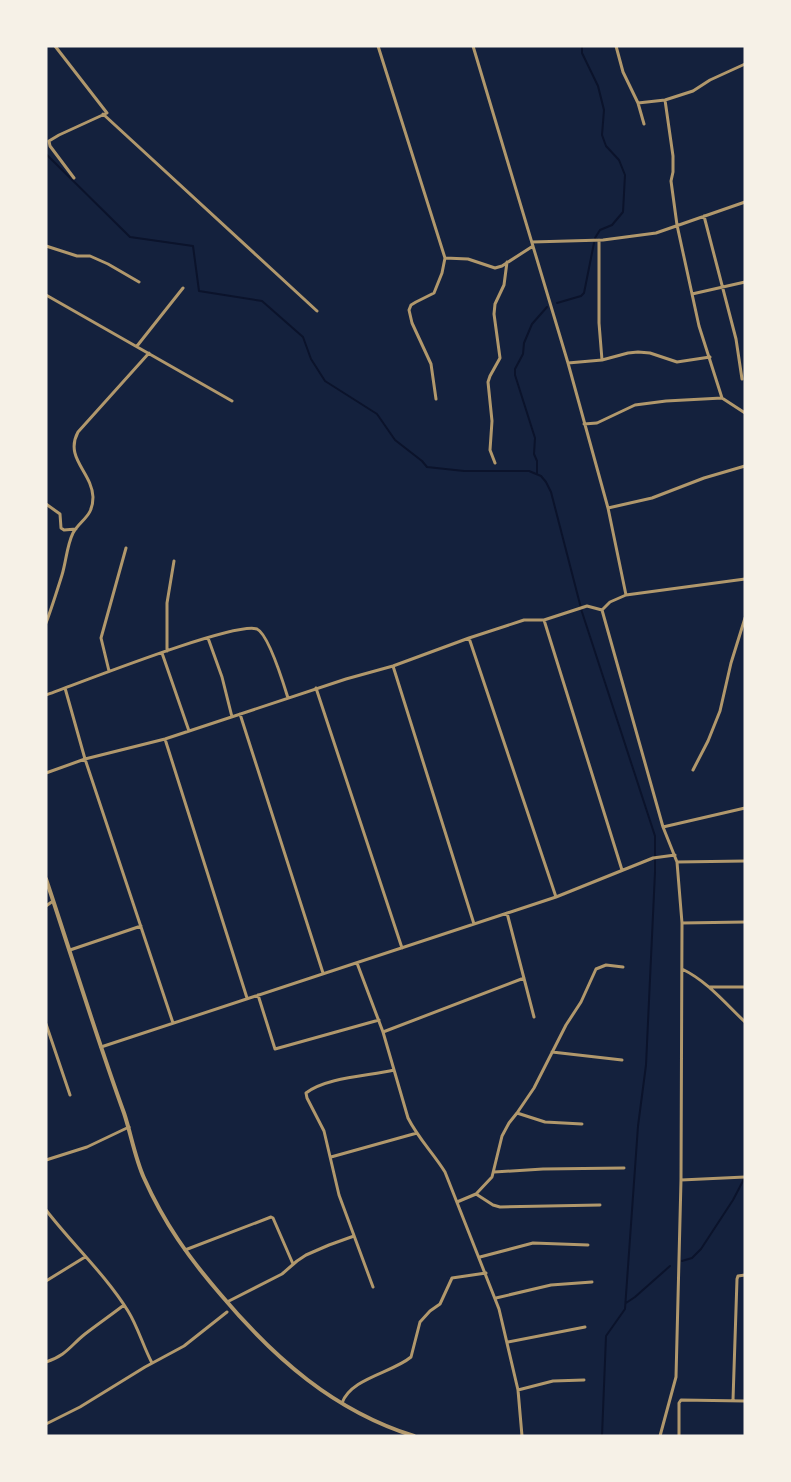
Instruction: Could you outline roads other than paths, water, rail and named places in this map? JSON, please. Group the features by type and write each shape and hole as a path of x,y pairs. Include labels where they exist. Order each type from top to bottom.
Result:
{"street":[{"path":"55,46 107,113 49,141 50,146 74,178"},
{"path":"378,46 445,258 442,273 434,293 411,305 409,310 412,323 431,364 436,399"},
{"path":"473,46 568,363 608,508 626,595"},
{"path":"616,46 623,72 638,103 644,124"},
{"path":"638,103 665,100 693,92 710,80 745,64"},
{"path":"665,100 673,156 671,181 677,225 700,326 722,398"},
{"path":"103,114 317,311"},
{"path":"532,242 599,240 656,233 745,202"},
{"path":"704,216 738,351 742,379"},
{"path":"599,240 599,324 602,360"},
{"path":"46,246 77,256 90,256 139,282"},
{"path":"445,258 468,260 495,268 533,246"},
{"path":"495,463 490,450 492,420 488,382 500,358 494,314 504,285 507,262"},
{"path":"692,294 745,282"},
{"path":"137,346 183,288"},
{"path":"46,295 232,401"},
{"path":"568,363 602,360 638,352 650,353 677,362 710,358"},
{"path":"46,623 72,535 87,518 93,497 91,487 75,455 74,440 78,432 149,353"},
{"path":"584,424 597,423 635,405 666,401 722,398 745,413"},
{"path":"608,508 652,498 704,478 745,466"},
{"path":"46,504 60,514 61,528 64,530 77,529"},
{"path":"109,671 101,638 126,548"},
{"path":"168,651 166,603 174,561"},
{"path":"602,610 610,602 626,595 745,579"},
{"path":"46,773 84,759 165,739 316,688 393,666 524,620 544,620 586,606 602,610"},
{"path":"602,610 663,827 677,862 682,923 681,1180 676,1377 660,1436"},
{"path":"693,770 718,718 745,618"},
{"path":"544,620 622,870"},
{"path":"46,695 168,651 230,631 250,628 258,630 263,634 288,698"},
{"path":"208,638 222,677 232,717"},
{"path":"469,638 556,897"},
{"path":"162,653 189,731"},
{"path":"393,666 474,924"},
{"path":"65,688 84,759 173,1023"},
{"path":"316,688 402,948"},
{"path":"240,714 323,973"},
{"path":"165,739 247,998"},
{"path":"663,827 745,808"},
{"path":"100,1047 556,897 653,858 675,855"},
{"path":"677,862 745,861"},
{"path":"46,879 100,1047 129,1127 143,1177 184,1250 226,1302 265,1344 289,1366 342,1403 414,1436"},
{"path":"46,906 54,901"},
{"path":"507,913 534,1017"},
{"path":"682,923 745,922"},
{"path":"70,950 141,926"},
{"path":"357,962 383,1032 408,1118 445,1172 496,1298 518,1390 522,1436"},
{"path":"457,1202 476,1194 492,1177 502,1136 534,1088 581,1002 596,969 606,965 623,967"},
{"path":"682,969 694,974 709,986 745,1022"},
{"path":"383,1032 524,978"},
{"path":"709,986 745,986"},
{"path":"258,995 275,1049 379,1020"},
{"path":"46,1024 70,1095"},
{"path":"552,1052 622,1060"},
{"path":"373,1287 339,1196 324,1131 306,1093 359,1075 394,1070"},
{"path":"517,1114 545,1122 582,1124"},
{"path":"46,1160 87,1147 129,1127"},
{"path":"331,1157 417,1133"},
{"path":"494,1172 624,1168"},
{"path":"681,1180 745,1176"},
{"path":"476,1194 493,1206 500,1207 600,1205"},
{"path":"46,1210 124,1305 136,1325 152,1363"},
{"path":"184,1250 271,1217 293,1264"},
{"path":"226,1302 282,1274 306,1255 329,1244 354,1236"},
{"path":"480,1257 533,1243 588,1244"},
{"path":"46,1281 85,1256"},
{"path":"342,1403 349,1393 358,1386 411,1358 420,1322 442,1301 450,1280 457,1277 486,1273"},
{"path":"733,1400 737,1279 738,1276 745,1275"},
{"path":"496,1298 551,1284 592,1282"},
{"path":"46,1362 65,1353 81,1337 124,1305"},
{"path":"46,1424 80,1408 152,1363 184,1346 228,1312"},
{"path":"508,1342 585,1327"},
{"path":"518,1390 553,1381 584,1380"},
{"path":"679,1436 680,1401 745,1401"}],"waterway":[{"path":"582,46 582,53 598,86 604,110 602,135 606,146 619,160 625,175 623,212 612,225 600,230 595,238"},
{"path":"46,154 130,237 193,246 199,291 262,301 303,337 311,359 325,381 377,414 395,440 427,467 464,471 529,471 541,476 551,492 582,612 655,836 646,1065 638,1126 625,1309 606,1336 602,1436"},
{"path":"557,303 581,296 584,293 594,243"},
{"path":"537,474 537,461 534,454 535,438 515,375 515,369 523,354 524,343 532,324 547,307"},
{"path":"682,1261 692,1258 701,1249 733,1200 744,1179"},
{"path":"626,1303 670,1266"}]}
